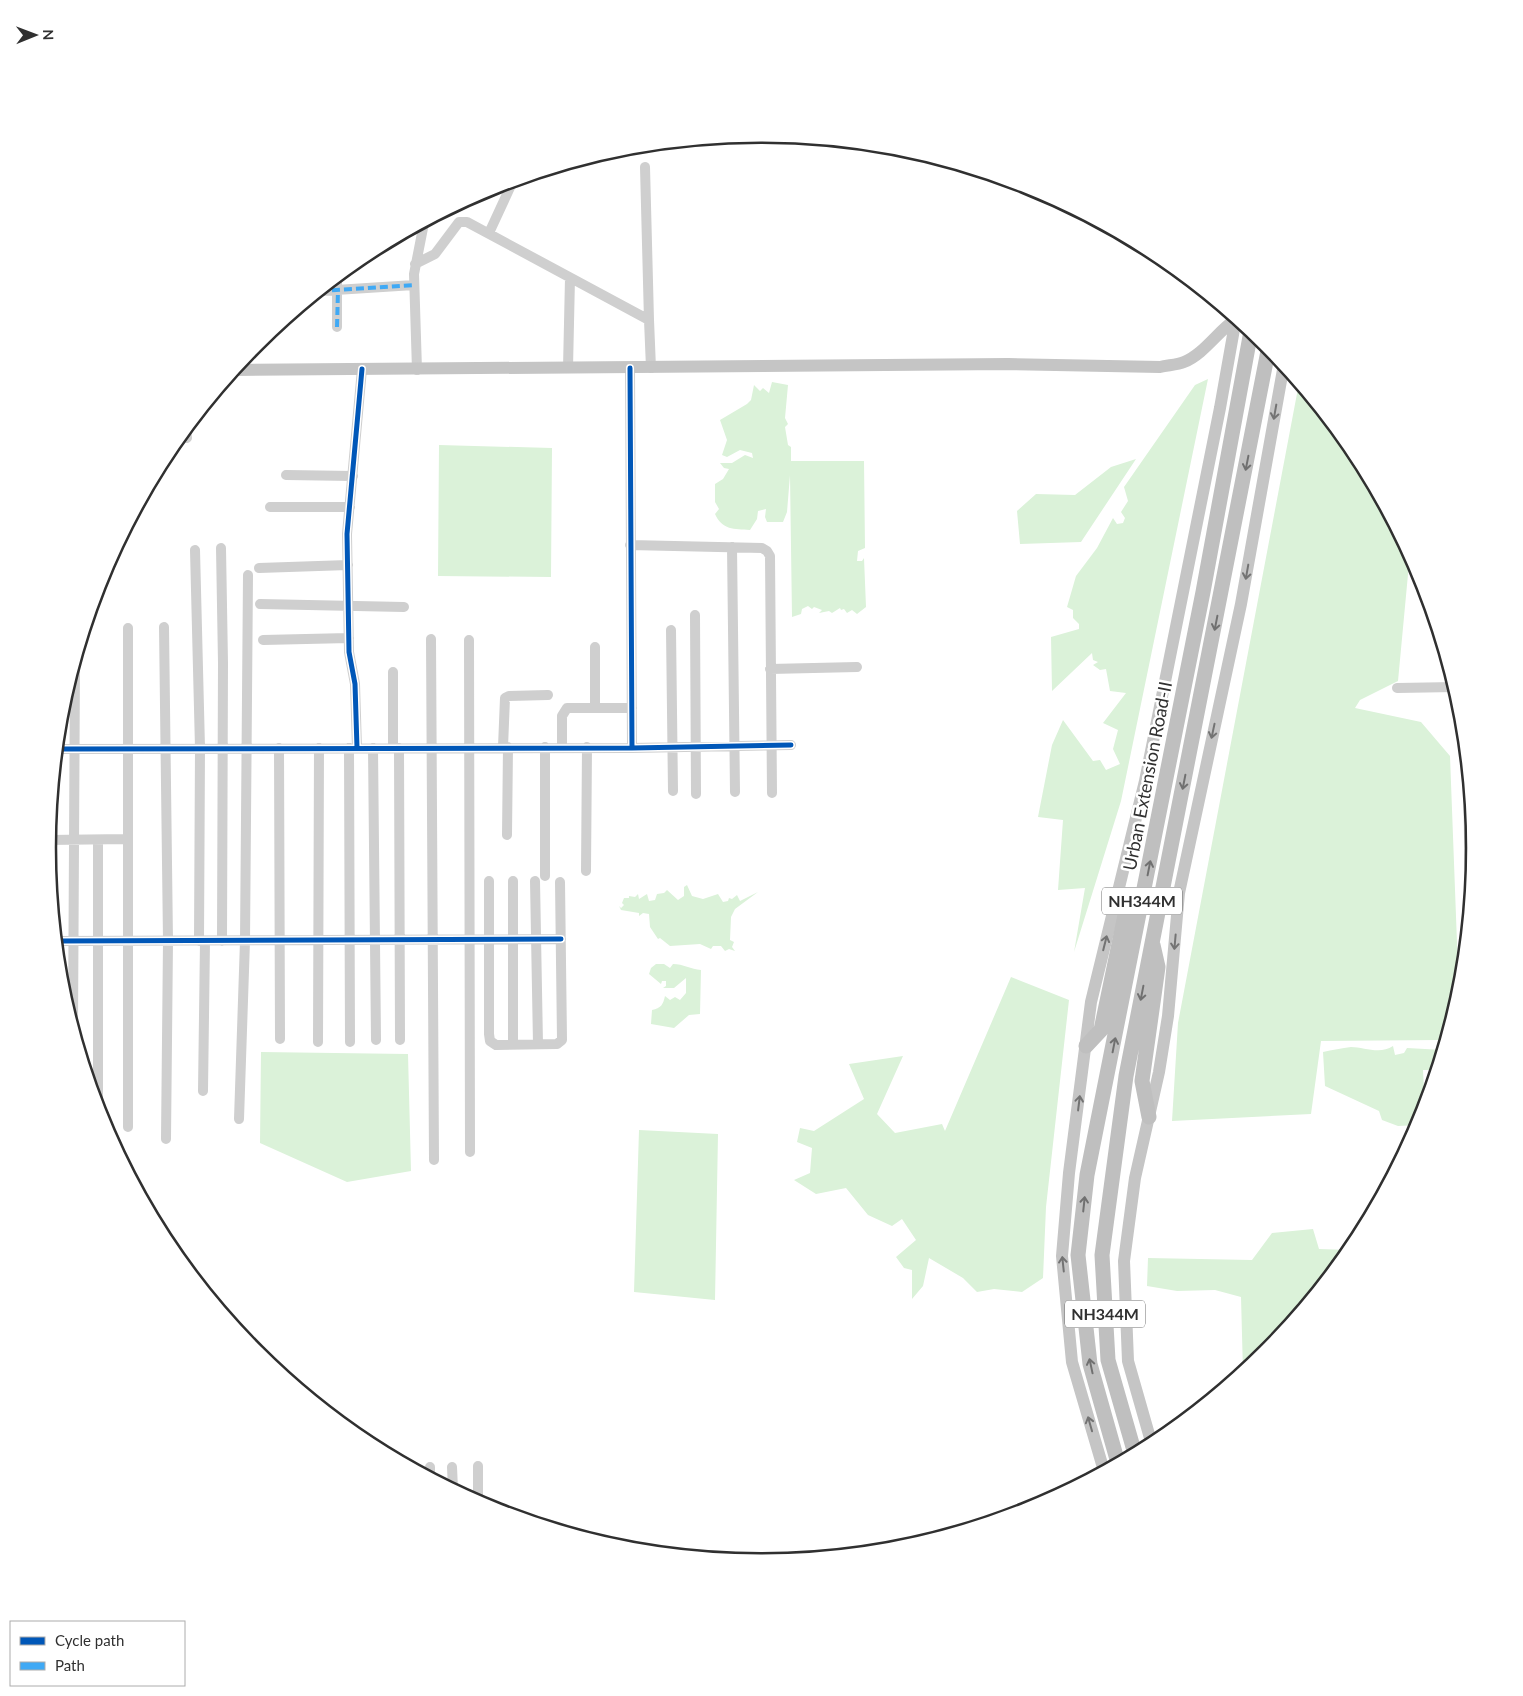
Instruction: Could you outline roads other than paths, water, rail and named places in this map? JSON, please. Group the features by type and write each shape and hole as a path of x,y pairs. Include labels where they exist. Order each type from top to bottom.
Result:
{"highway":[{"name":"Urban Extension Road-II","path":"1116,1457 1090,1364 1078,1255 1087,1175 1204,592 1250,340"},
{"name":"Urban Extension Road-II","path":"1133,1447 1108,1360 1102,1255 1126,1076 1267,356"},
{"path":"1086,1046 1101,1030 1125,915 1144,893"},
{"path":"1149,1117 1142,1081 1158,967 1152,939"}],"main road":[{"path":"243,370 1008,364 1160,367 1184,362 1195,355 1231,322"},
{"path":"1102,1465 1072,1362 1062,1256 1070,1173 1091,1002 1145,781 1235,325"},
{"path":"1149,1436 1128,1361 1124,1261 1134,1178 1149,1117 1168,1016 1179,892 1241,604 1282,373"}],"street":[{"path":"645,167 651,368"},
{"path":"489,233 509,190"},
{"path":"415,264 435,254 463,221 489,233 649,320"},
{"path":"416,370 414,285 415,264 423,230"},
{"path":"568,368 570,278"},
{"path":"337,327 338,284"},
{"path":"329,290 414,285"},
{"path":"630,368 632,748"},
{"path":"350,1042 355,684 349,660 348,565 350,507 362,369"},
{"path":"286,475 353,476"},
{"path":"270,507 350,507"},
{"path":"630,545 762,548 770,556 770,745 772,793"},
{"path":"732,547 735,792"},
{"path":"221,548 222,941"},
{"path":"195,550 200,748 203,1091"},
{"path":"259,568 348,565"},
{"path":"240,1120 245,941 248,575"},
{"path":"260,604 348,604 404,607"},
{"path":"695,615 696,794"},
{"path":"164,627 168,941 166,1139"},
{"path":"128,628 128,1127"},
{"path":"671,630 673,792"},
{"path":"263,640 349,638"},
{"path":"431,639 434,1160"},
{"path":"469,640 470,1152"},
{"path":"595,647 596,708"},
{"path":"770,669 857,667"},
{"path":"393,672 401,940 400,1040"},
{"path":"73,1000 76,840 75,686"},
{"path":"1397,688 1448,688"},
{"path":"507,835 505,698 509,696 548,695"},
{"path":"562,747 564,712 571,708 632,708"},
{"path":"63,749 632,748 791,745"},
{"path":"538,1044 536,939 545,747"},
{"path":"586,871 587,747"},
{"path":"279,748 280,1040"},
{"path":"318,1042 319,748"},
{"path":"373,748 376,1040"},
{"path":"56,840 128,840"},
{"path":"98,840 98,1086"},
{"path":"489,881 490,1041 496,1045 557,1044 562,1040 560,882"},
{"path":"513,881 513,1044"},
{"path":"62,942 561,939"},
{"path":"478,1466 478,1494"},
{"path":"452,1467 452,1482"}]}
